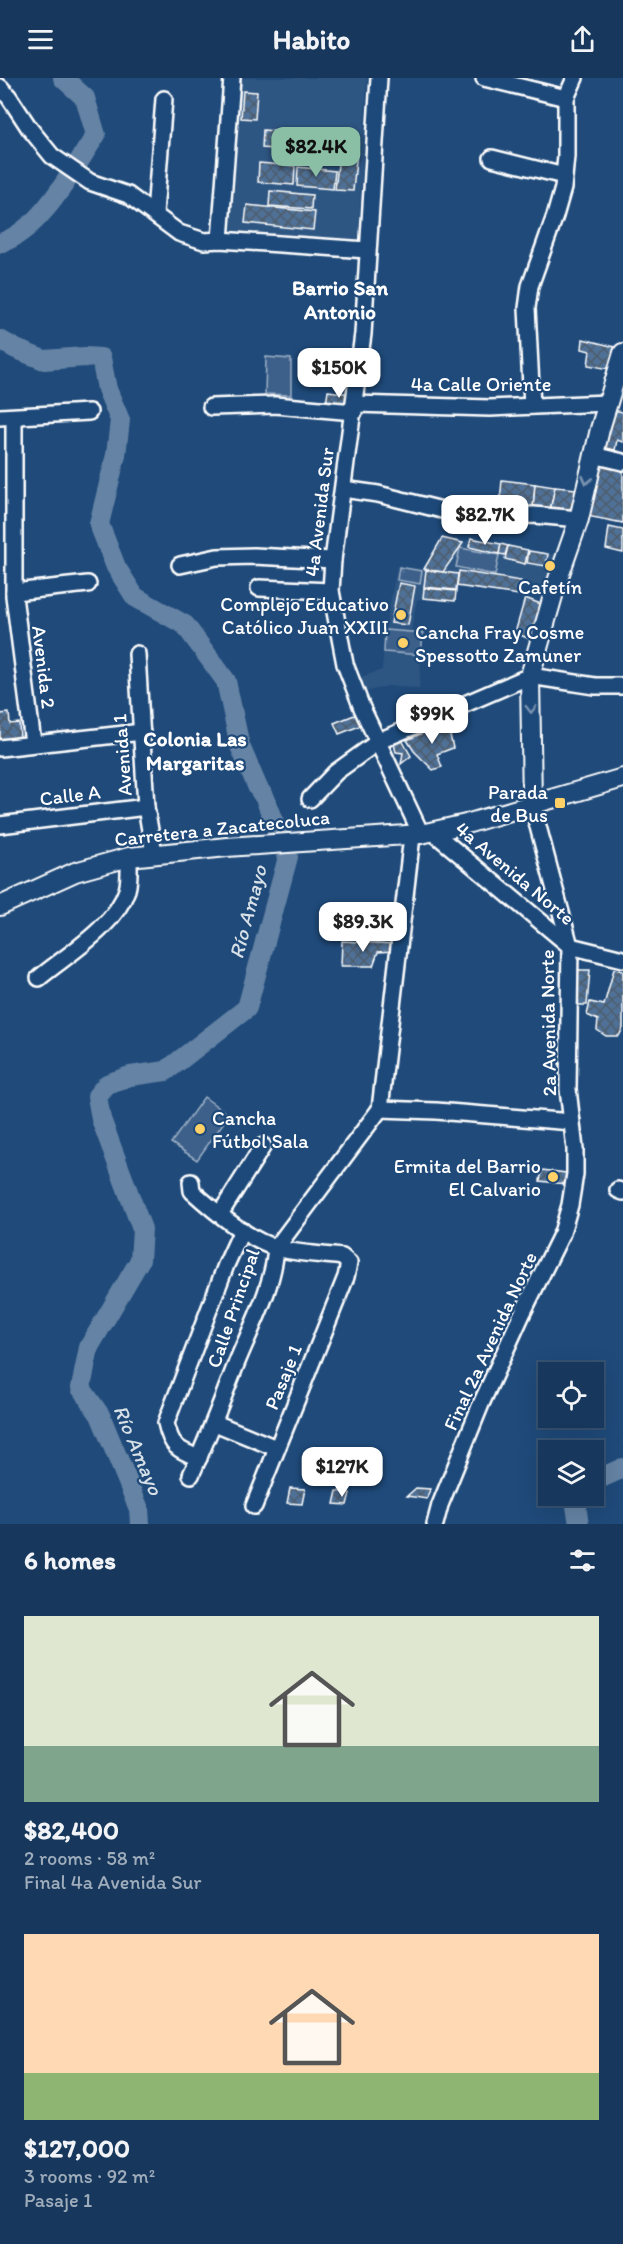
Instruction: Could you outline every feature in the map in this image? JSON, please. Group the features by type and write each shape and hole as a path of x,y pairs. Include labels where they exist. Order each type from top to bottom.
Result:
{"main road":[{"path":"532,804 530,676 557,582 579,519 593,455 623,353"},
{"name":"Carretera a Zacatecoluca","path":"0,906 75,872 129,857 227,847 422,834 623,778"}],"street":[{"path":"219,240 232,78"},
{"name":"4a Avenida Sur","path":"379,78 363,334 333,560 331,591 345,664 362,708 422,834"},
{"path":"484,78 566,98"},
{"path":"532,406 527,308 530,286 555,216 564,176 566,98 575,78"},
{"path":"0,87 52,156 90,182 128,195 179,233 204,241 219,240 367,250"},
{"path":"155,213 164,99"},
{"path":"492,158 564,176"},
{"name":"4a Calle Oriente","path":"211,407 275,405 354,408 490,408 607,403"},
{"path":"7,417 89,412"},
{"name":"Avenida 2","path":"7,417 10,595 33,743"},
{"path":"593,455 623,462"},
{"path":"343,489 378,494 458,514 494,517 534,515 579,519"},
{"path":"180,565 217,557 254,556 333,560"},
{"path":"10,595 88,584"},
{"path":"259,588 331,591"},
{"name":"Avenida 1","path":"137,654 146,807 154,854"},
{"path":"310,799 336,772 379,741 530,676 595,686 623,686"},
{"path":"0,748 142,732"},
{"name":"2a Avenida Norte","path":"532,804 570,946 568,1089 575,1149 575,1174"},
{"name":"Calle A","path":"0,825 146,807"},
{"path":"422,834 380,1109 572,1122"},
{"name":"4a Avenida Norte","path":"422,834 570,946"},
{"path":"39,978 110,919 127,888 129,857"},
{"path":"570,946 623,959"},
{"name":"Calle Principal","path":"191,1474 215,1423 261,1306 275,1264 276,1248 380,1109"},
{"path":"220,1214 263,1146"},
{"name":"Final 2a Avenida Norte","path":"435,1524 440,1505 481,1404 562,1233 575,1174"},
{"path":"191,1182 192,1191 220,1214 242,1230 276,1248"},
{"path":"199,1458 181,1452 170,1439 166,1423 226,1265 242,1230"},
{"name":"Pasaje 1","path":"254,1506 346,1277 349,1263 342,1257 276,1248"},
{"path":"215,1423 276,1448"}],"shaded area":[{"path":"240,78 367,78 358,242 226,235"},
{"name":"Complejo Educativo Católico Juan XXIII","path":"442,538 463,543 471,538 557,555 551,588 522,583 519,595 457,587 455,601 423,598 417,600 411,631 423,633 419,688 387,686 362,693 358,678 382,670 385,630 397,566 424,569"}],"green space":[{"path":"266,357 291,359 291,395 265,394"},
{"path":"460,548 499,555 495,575 456,567"},
{"path":"399,567 422,571 420,584 397,580"},
{"name":"Cancha Fray Cosme Spessotto Zamuner","path":"385,630 423,633 421,655 384,652"},
{"name":"Cancha Fútbol Sala","path":"204,1097 229,1115 197,1160 171,1143"}],"building":[{"path":"243,91 257,92 255,119 241,118"},
{"path":"263,130 300,133 299,151 262,148"},
{"path":"302,134 339,138 337,156 300,152"},
{"path":"341,138 358,140 353,191 335,190"},
{"path":"259,163 295,166 294,185 258,182"},
{"path":"298,167 335,171 333,189 297,186"},
{"path":"270,191 312,195 311,209 269,206"},
{"path":"247,205 315,212 313,230 245,223"},
{"path":"583,339 615,347 609,369 588,365 590,351 582,349"},
{"path":"328,391 351,394 350,407 326,404"},
{"path":"613,410 623,412 623,442 617,440 615,450 603,447"},
{"path":"598,463 623,468 623,523 587,516"},
{"path":"502,480 535,484 533,510 499,513"},
{"path":"535,484 555,487 550,511 533,510"},
{"path":"555,487 576,489 570,513 550,511"},
{"path":"609,527 623,530 623,553 606,549"},
{"path":"442,538 463,543 443,572 424,569"},
{"path":"471,538 501,544 499,554 469,547"},
{"path":"501,544 508,546 505,555 499,554"},
{"path":"508,546 528,550 525,564 505,559"},
{"path":"529,551 548,554 546,566 527,563"},
{"path":"426,570 458,574 456,590 424,587"},
{"path":"459,571 521,581 519,595 457,586"},
{"path":"399,583 415,586 408,625 391,623"},
{"path":"424,588 456,591 455,601 423,598"},
{"path":"525,598 546,606 535,641 515,633"},
{"path":"9,713 10,724 19,723 20,738 0,740 0,714"},
{"path":"357,714 362,725 339,734 334,723"},
{"path":"447,722 453,748 437,754 442,767 433,770 414,751 407,740"},
{"path":"402,740 411,756 401,764 403,753 396,752 394,744"},
{"path":"342,941 395,944 395,951 378,952 373,966 341,966"},
{"path":"614,969 623,971 623,1028 619,1036 606,1036 597,1030 598,1020 587,1015 590,1002 604,1005"},
{"path":"577,970 590,970 587,1005 575,1005"},
{"name":"Ermita del Barrio El Calvario","path":"542,1170 566,1173 565,1184 540,1181"},
{"path":"290,1488 305,1489 302,1504 287,1503"},
{"path":"416,1488 430,1489 427,1499 407,1496"},
{"path":"337,1491 350,1493 347,1505 334,1504"}],"waterway":[{"name":"Río Amayo","path":"0,243 15,236 42,213 96,135 85,98 63,78"},
{"name":"Río Amayo","path":"0,340 44,360 101,358 107,389 120,420 116,455 99,524 116,567 135,597 185,625 226,681 240,746 258,788 265,798 288,857 247,1008 166,1071 130,1076 107,1084 97,1096 101,1119 142,1229 140,1260 89,1347 81,1388 100,1415 139,1509 140,1524"},
{"path":"604,1477 623,1468"},
{"path":"576,1506 579,1524"}],"place":[{"name":"Cafetín","path":"550,566"},
{"name":"Complejo Educativo Católico Juan XXIII","path":"401,615"},
{"name":"Cancha Fray Cosme Spessotto Zamuner","path":"403,643"},
{"name":"Parada de Bus","path":"560,803"},
{"name":"Cancha Fútbol Sala","path":"200,1129"},
{"name":"Ermita del Barrio El Calvario","path":"553,1177"}],"district":[{"name":"Barrio San Antonio","path":"340,300"},
{"name":"Colonia Las Margaritas","path":"195,751"}]}
